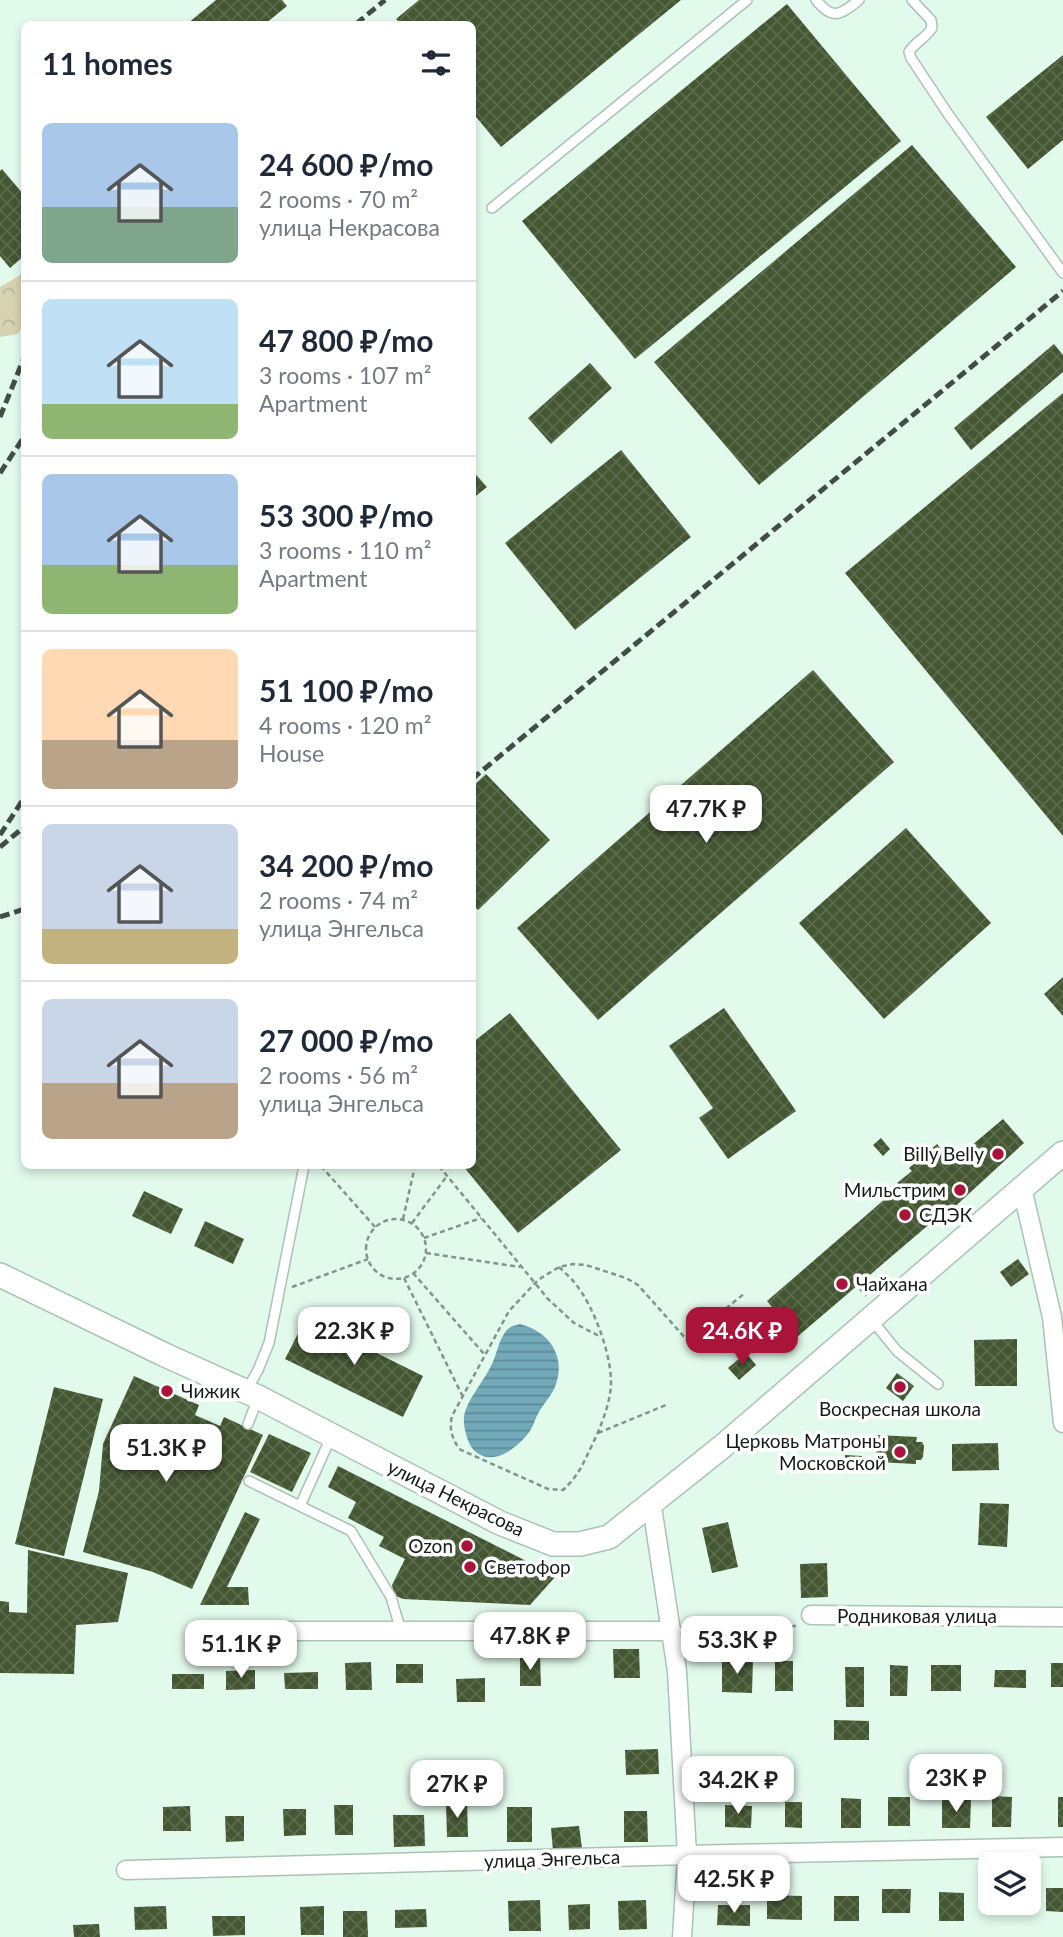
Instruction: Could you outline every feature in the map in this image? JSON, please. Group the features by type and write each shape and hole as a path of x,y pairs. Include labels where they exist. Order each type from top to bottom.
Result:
{"street":[{"name":"улица Некрасова","path":"0,1276 252,1394 500,1523 553,1544 580,1545 609,1537 723,1446 1063,1153"},
{"path":"1022,1188 1052,1317 1063,1423"},
{"path":"650,1503 677,1671 687,1855 682,1937"},
{"name":"Родниковая улица","path":"811,1615 1063,1617"},
{"path":"228,1631 672,1631"},
{"name":"улица Энгельса","path":"126,1870 1063,1847"}],"lane":[{"path":"492,208 747,0"},
{"path":"816,0 826,12 834,15 859,0"},
{"path":"912,0 931,20 932,28 912,47 909,52 911,58 948,114 1063,273"},
{"path":"248,1424 254,1411 252,1394 269,1343 281,1291 303,1169"},
{"path":"870,1319 897,1351 938,1384"},
{"path":"300,1506 332,1435"},
{"path":"249,1482 351,1531 391,1597 401,1631"}],"path":[{"path":"324,1169 375,1227"},
{"path":"403,1219 414,1169"},
{"path":"442,1169 548,1299 574,1323 603,1338"},
{"path":"412,1223 447,1175"},
{"path":"424,1238 481,1218"},
{"path":"403,1219 419,1230 424,1238 426,1253 423,1262 413,1273 394,1279 373,1268 366,1249 375,1227 388,1220 403,1219"},
{"path":"426,1253 521,1267"},
{"path":"281,1291 368,1259"},
{"path":"559,1267 575,1283 603,1338 611,1376 611,1393 598,1433 576,1478 563,1490 548,1489 459,1449 450,1427 452,1416 509,1311 534,1283 559,1267 573,1264 586,1265 626,1278 638,1285 687,1340 745,1293"},
{"path":"413,1273 485,1356"},
{"path":"404,1278 463,1397"},
{"path":"598,1433 666,1405"},
{"name":"Родниковая улица","path":"672,1631 798,1626 811,1615"}],"green space":[{"path":"21,275 21,329 18,334 0,337 0,287"}],"water":[{"path":"520,1324 539,1332 552,1346 559,1363 556,1384 525,1438 503,1454 487,1457 479,1454 468,1441 464,1425 465,1411 491,1366 503,1335 509,1328"}],"building":[{"path":"216,0 282,0 287,6 269,21 191,21"},
{"path":"419,0 681,0 501,147 476,117 476,21 396,19"},
{"path":"787,4 901,141 635,359 522,221"},
{"path":"1063,55 1063,140 1028,169 986,117"},
{"path":"912,145 1016,267 759,485 654,362"},
{"path":"2,169 21,191 21,259 10,268 0,256"},
{"path":"1054,344 1063,355 1063,372 971,450 954,428"},
{"path":"590,363 612,388 551,444 528,418"},
{"path":"1063,393 1063,836 845,573"},
{"path":"621,450 691,537 575,630 505,543"},
{"path":"476,475 487,487 476,496"},
{"path":"813,670 894,762 598,1020 517,928"},
{"path":"486,774 550,840 478,910 476,908 476,783"},
{"path":"906,828 991,923 884,1019 799,923"},
{"path":"1063,977 1063,1016 1044,994"},
{"path":"724,1008 796,1111 728,1159 699,1118 713,1108 669,1046"},
{"path":"510,1013 621,1150 518,1233 465,1169 476,1169 476,1040"},
{"path":"1003,1119 1024,1143 948,1213 946,1210 797,1337 767,1301 900,1186 897,1183 912,1171 909,1168 937,1144 952,1162"},
{"path":"881,1138 890,1149 883,1156 873,1145"},
{"path":"144,1191 183,1209 171,1234 132,1216"},
{"path":"205,1221 244,1239 233,1264 194,1246"},
{"path":"1018,1259 1029,1274 1011,1287 1000,1272"},
{"path":"306,1318 423,1376 403,1417 285,1359"},
{"path":"1017,1339 1017,1386 975,1386 974,1340"},
{"path":"746,1353 756,1365 739,1380 728,1368"},
{"name":"Воскресная школа","path":"897,1373 914,1386 903,1401 886,1388"},
{"path":"134,1376 199,1405 195,1415 220,1426 224,1417 263,1435 192,1589 153,1572 83,1552 99,1491 103,1444"},
{"path":"54,1387 103,1399 64,1556 15,1544"},
{"path":"269,1434 311,1453 292,1492 250,1472"},
{"name":"Церковь Матроны Московской","path":"877,1435 917,1437 916,1442 922,1442 924,1446 923,1457 916,1460 916,1464 876,1462"},
{"path":"998,1443 999,1470 952,1471 952,1444"},
{"path":"845,1455 862,1456 862,1472 845,1472"},
{"name":"Светофор","path":"338,1466 556,1576 530,1605 403,1599 394,1595 392,1585 405,1559 379,1546 384,1537 348,1518 356,1502 328,1487"},
{"path":"980,1503 1009,1504 1007,1547 978,1545"},
{"path":"245,1512 260,1519 227,1587 248,1587 249,1605 200,1605"},
{"path":"728,1522 738,1567 712,1573 702,1528"},
{"path":"28,1550 128,1573 118,1622 76,1625 74,1674 0,1673 0,1601 9,1602 9,1612 27,1613"},
{"path":"827,1563 828,1597 801,1598 800,1564"},
{"path":"613,1649 639,1649 640,1678 614,1678"},
{"path":"520,1657 540,1657 541,1686 520,1686"},
{"path":"722,1659 753,1659 752,1693 722,1692"},
{"path":"775,1661 793,1661 793,1691 775,1691"},
{"path":"371,1662 372,1690 346,1690 345,1663"},
{"path":"1051,1663 1063,1663 1063,1687 1051,1687"},
{"path":"396,1664 423,1664 423,1683 396,1683"},
{"path":"890,1665 908,1666 907,1696 890,1696"},
{"path":"931,1665 961,1665 961,1691 931,1691"},
{"path":"845,1667 864,1667 864,1707 846,1707"},
{"path":"255,1670 255,1689 226,1690 226,1671"},
{"path":"995,1670 1026,1670 1026,1688 994,1687"},
{"path":"318,1672 318,1689 285,1689 284,1673"},
{"path":"172,1674 204,1674 204,1689 172,1689"},
{"path":"485,1678 485,1702 457,1702 456,1679"},
{"path":"834,1720 869,1721 869,1740 834,1740"},
{"path":"658,1749 659,1774 626,1775 625,1750"},
{"path":"992,1796 1012,1797 1011,1827 992,1827"},
{"path":"888,1797 910,1797 910,1826 888,1826"},
{"path":"1058,1797 1063,1797 1063,1827 1058,1827"},
{"path":"841,1798 861,1799 861,1828 841,1828"},
{"path":"942,1800 971,1800 970,1828 942,1828"},
{"path":"446,1802 467,1802 468,1837 447,1837"},
{"path":"785,1802 802,1802 802,1828 785,1827"},
{"path":"334,1805 353,1805 353,1835 335,1835"},
{"path":"725,1805 752,1806 751,1828 725,1827"},
{"path":"190,1806 191,1831 163,1831 163,1807"},
{"path":"507,1807 532,1807 532,1842 507,1842"},
{"path":"283,1809 306,1809 306,1835 284,1836"},
{"path":"624,1811 647,1811 648,1842 624,1842"},
{"path":"393,1815 424,1815 425,1846 394,1847"},
{"path":"225,1816 244,1816 244,1841 226,1842"},
{"path":"579,1826 582,1848 553,1851 551,1828"},
{"path":"1046,1888 1063,1888 1063,1912 1046,1911"},
{"path":"882,1889 911,1889 910,1913 882,1913"},
{"path":"939,1892 964,1893 964,1921 939,1921"},
{"path":"767,1895 802,1896 802,1920 767,1919"},
{"path":"834,1896 859,1896 859,1921 834,1921"},
{"path":"540,1900 541,1931 509,1931 508,1901"},
{"path":"646,1900 647,1929 619,1930 618,1901"},
{"path":"590,1904 590,1929 569,1930 568,1905"},
{"path":"718,1905 750,1905 750,1926 717,1925"},
{"path":"166,1906 167,1929 135,1930 134,1907"},
{"path":"324,1906 324,1935 301,1935 300,1907"},
{"path":"426,1909 427,1927 395,1928 395,1910"},
{"path":"343,1911 367,1911 368,1937 343,1937"},
{"path":"212,1916 245,1916 245,1935 213,1936"},
{"path":"99,1924 100,1937 74,1937 73,1925"}],"railway":[{"path":"360,21 385,0"},
{"path":"476,776 1063,291"},
{"path":"0,417 21,365"},
{"path":"0,473 21,442"},
{"path":"0,835 21,803"},
{"path":"0,847 21,830"},
{"path":"0,917 21,910"}],"place":[{"name":"Billy Belly","path":"998,1154"},
{"name":"Мильстрим","path":"960,1190"},
{"name":"СДЭК","path":"905,1215"},
{"name":"Чайхана","path":"842,1284"},
{"name":"Воскресная школа","path":"900,1387"},
{"name":"Чижик","path":"167,1391"},
{"name":"Церковь Матроны Московской","path":"900,1452"},
{"name":"Ozon","path":"467,1546"},
{"name":"Светофор","path":"470,1567"}]}
